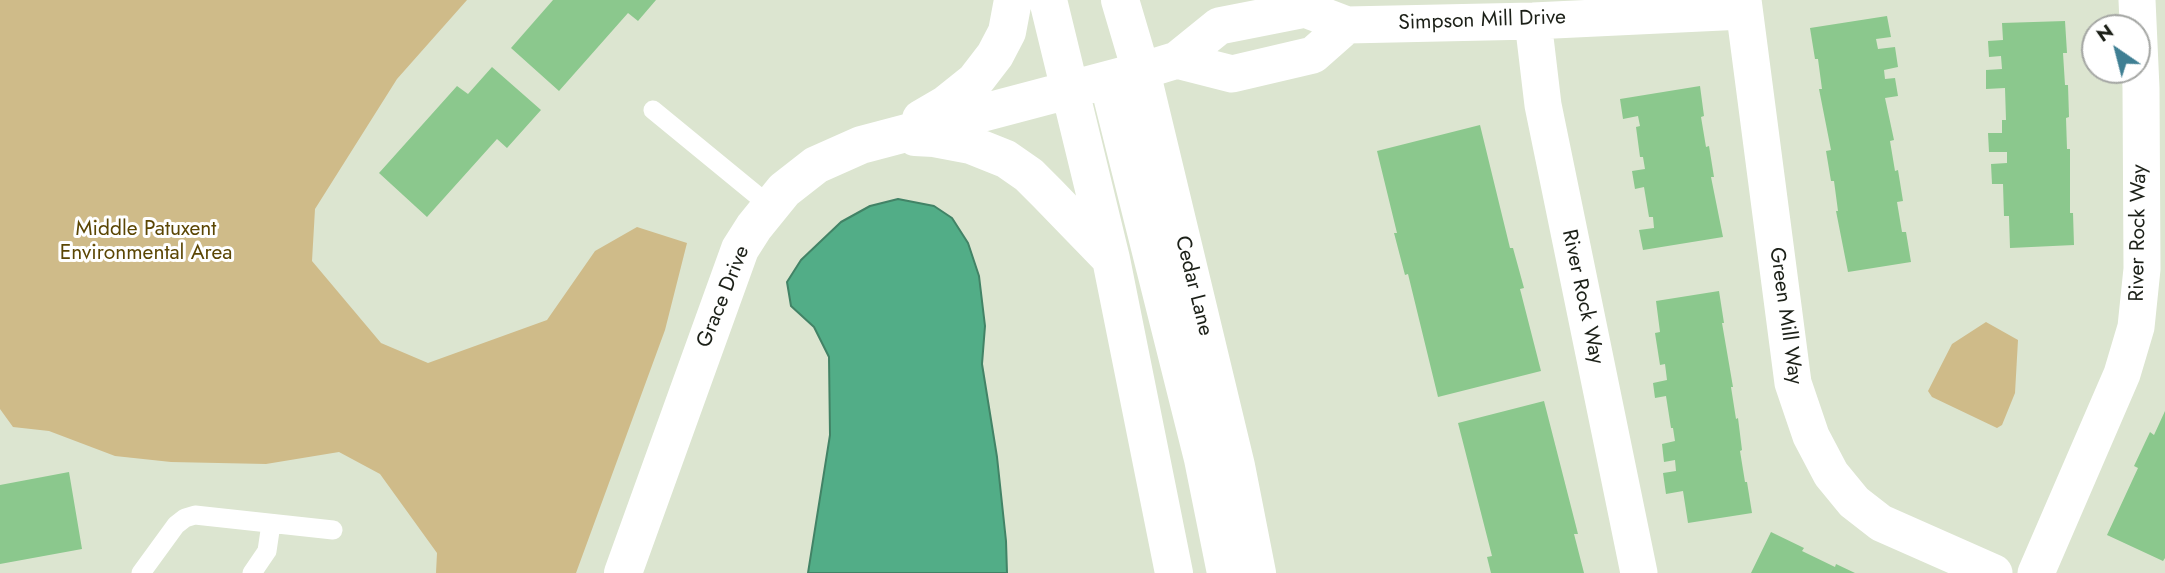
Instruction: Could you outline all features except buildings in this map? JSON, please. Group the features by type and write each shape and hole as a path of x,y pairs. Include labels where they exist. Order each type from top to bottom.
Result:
{"main road":[{"path":"892,136 945,105 975,82 995,55 1007,32 1013,0"},
{"path":"1048,0 1111,259 1174,573"},
{"name":"Cedar Lane","path":"1121,0 1124,76 1236,466 1257,573"},
{"path":"1124,76 1226,573"},
{"name":"Grace Drive","path":"623,573 740,249 784,190 816,165 861,145 1124,76"},
{"path":"892,136 946,140 971,145 1006,159 1029,175 1111,259"}],"street":[{"name":"River Rock Way","path":"2036,573 2122,374 2136,327 2153,88 2137,0"},
{"name":"Simpson Mill Drive","path":"1124,76 1177,60 1219,26 1306,9 1347,25 1533,21 1743,6"},
{"name":"Green Mill Way","path":"1743,6 1793,383 1811,436 1831,474 1854,502 1881,523 1994,573"},
{"name":"River Rock Way","path":"1533,21 1543,105 1639,573"},
{"path":"1177,60 1232,74 1313,55 1347,25"}],"lane":[{"path":"653,110 770,206"},
{"path":"141,573 176,525 184,518 195,515 333,530"},
{"path":"252,573 267,551 271,524"}],"green space":[{"name":"Middle Patuxent Environmental Area","path":"0,0 467,0 397,79 315,209 312,261 381,343 428,363 547,320 595,251 637,227 687,243 665,330 576,573 436,573 437,553 380,474 339,452 266,464 171,462 115,456 49,431 13,427 0,409"},
{"path":"1986,322 2018,340 2015,393 2002,425 1997,428 1932,397 1928,391 1952,344"}],"shaded area":[{"path":"898,199 934,206 952,218 968,243 979,276 985,326 982,364 997,457 1007,573 808,573 830,435 829,357 814,327 791,306 787,282 801,260 841,222 870,206"}]}
